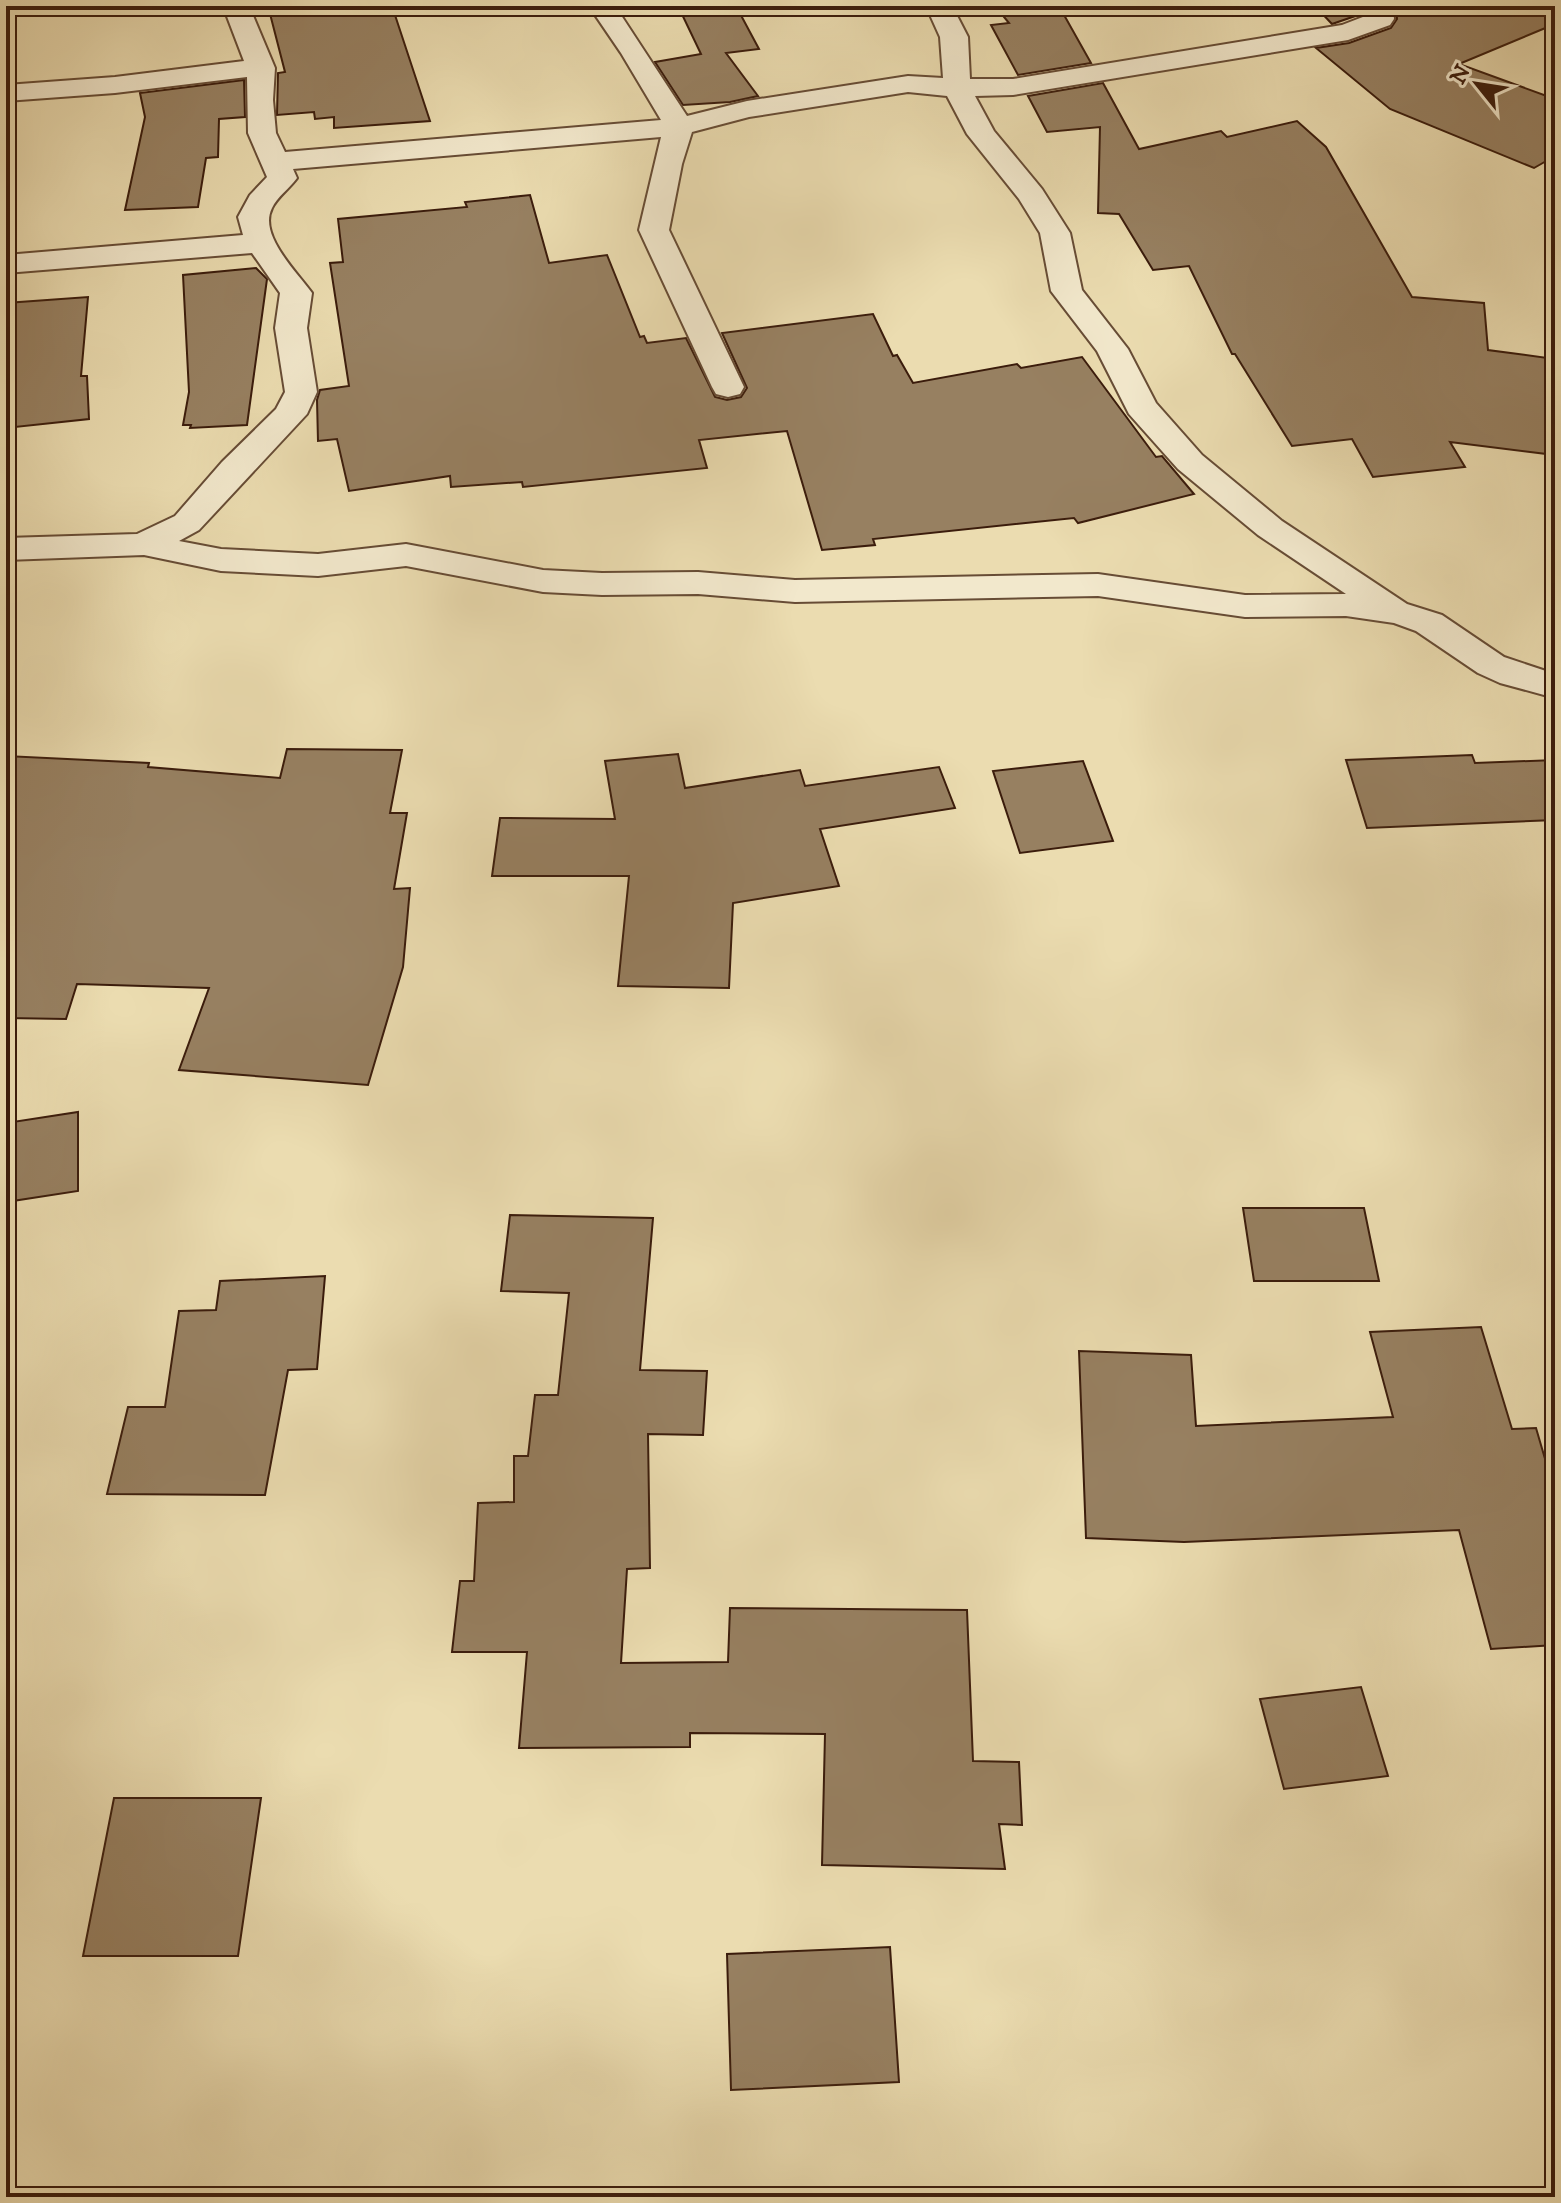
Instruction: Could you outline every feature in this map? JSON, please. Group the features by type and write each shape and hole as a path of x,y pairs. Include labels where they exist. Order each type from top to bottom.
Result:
{"street":[{"path":"144,544 187,523 234,469 290,414 301,392 291,328 296,293 260,243 253,217 260,201 282,178 262,133 261,68 236,6"},
{"path":"602,6 635,53 679,127 667,164 654,230 728,387"},
{"path":"939,6 954,37 957,88 981,134 1032,195 1055,233 1067,291 1112,349 1141,407 1190,462 1270,528 1399,613"},
{"path":"275,162 679,127 747,109 908,84 957,88 1013,87 1348,32 1381,19 1382,9 1378,6"},
{"path":"6,93 115,85 222,70 261,68"},
{"path":"6,264 260,243"},
{"path":"6,549 144,544 221,560 318,565 406,555 543,581 602,584 698,583 795,591 1098,585 1245,606 1346,605 1399,613 1429,623 1491,665 1513,675 1555,686"}],"building":[{"path":"268,6 392,6 430,121 334,128 334,117 315,119 314,112 277,115 278,73 285,72"},
{"path":"678,6 736,6 759,49 726,53 758,96 730,102 683,105 655,62 701,54"},
{"path":"995,6 1059,6 1091,63 1018,75 991,25 1009,23"},
{"path":"1315,6 1362,6 1364,13 1332,24"},
{"path":"1396,6 1555,6 1555,24 1459,64 1555,99 1555,156 1534,168 1390,109 1316,48 1349,43 1391,28 1397,19"},
{"path":"244,80 245,117 219,119 218,157 206,158 198,207 125,210 145,117 140,93"},
{"path":"1103,83 1139,149 1221,131 1227,137 1297,121 1326,147 1412,297 1484,303 1488,350 1555,359 1555,455 1450,442 1465,467 1373,477 1352,439 1292,446 1235,354 1232,354 1189,266 1153,270 1119,214 1098,213 1100,127 1047,132 1028,96"},
{"path":"530,195 549,263 607,255 640,337 644,336 647,343 686,338 715,397 727,400 741,397 747,388 722,333 873,314 893,356 897,355 913,383 1017,364 1021,368 1082,357 1156,457 1162,456 1194,494 1078,523 1074,518 873,539 875,545 822,550 787,431 699,440 707,468 523,487 522,482 451,487 450,476 349,491 337,439 318,441 317,400 320,390 349,386 330,263 343,262 338,219 467,207 465,202"},
{"path":"256,268 267,279 247,425 190,428 191,425 183,425 189,392 183,275"},
{"path":"88,297 81,376 87,376 89,419 6,428 6,303"},
{"path":"287,749 402,750 390,813 407,813 394,889 410,888 403,967 368,1085 179,1070 209,988 77,984 66,1019 6,1018 6,756 149,763 148,767 280,778"},
{"path":"678,754 685,788 800,770 805,786 939,767 955,808 820,829 839,886 733,903 729,988 618,986 629,876 492,876 500,818 615,819 605,761"},
{"path":"1472,755 1475,763 1555,760 1555,820 1367,828 1346,760"},
{"path":"1083,761 1113,841 1020,853 993,771"},
{"path":"78,1112 78,1191 6,1202 6,1123"},
{"path":"1243,1208 1364,1208 1379,1281 1254,1281"},
{"path":"510,1215 653,1218 640,1370 707,1371 703,1435 648,1434 650,1568 627,1569 621,1663 728,1662 730,1608 967,1610 973,1761 1019,1762 1022,1825 999,1824 1005,1869 822,1865 825,1734 690,1733 690,1747 519,1748 527,1652 452,1652 460,1581 474,1581 478,1503 514,1502 514,1456 528,1456 535,1395 558,1395 569,1293 501,1291"},
{"path":"325,1276 317,1369 288,1370 265,1495 107,1494 128,1407 165,1407 179,1311 216,1310 220,1281"},
{"path":"1481,1327 1512,1429 1536,1428 1555,1493 1555,1645 1491,1649 1459,1530 1184,1542 1086,1538 1079,1351 1191,1355 1196,1426 1393,1417 1370,1332"},
{"path":"1361,1687 1388,1776 1284,1789 1260,1699"},
{"path":"114,1798 261,1798 238,1956 83,1956"},
{"path":"890,1947 899,2082 731,2090 727,1954"}]}
